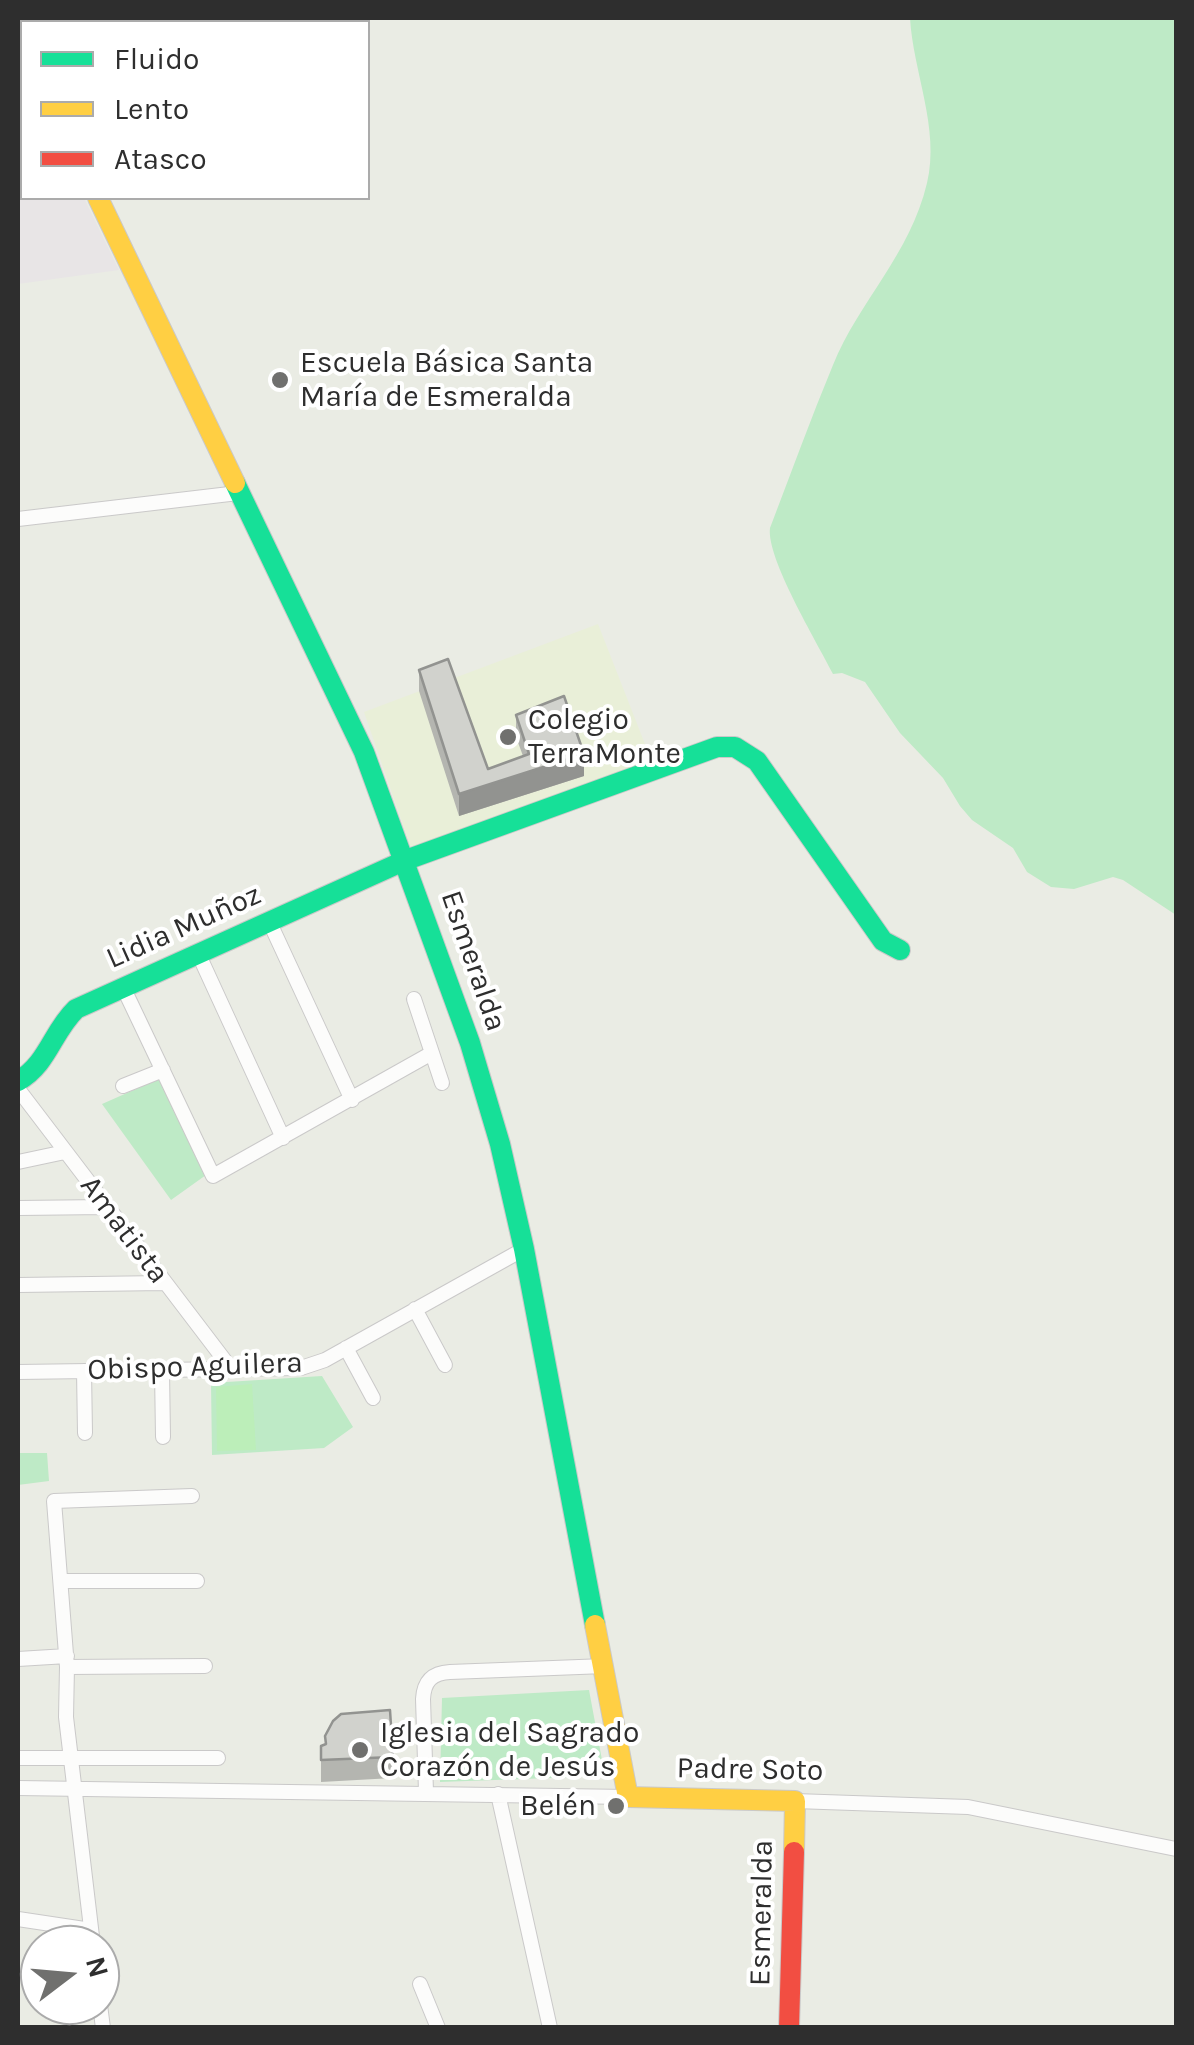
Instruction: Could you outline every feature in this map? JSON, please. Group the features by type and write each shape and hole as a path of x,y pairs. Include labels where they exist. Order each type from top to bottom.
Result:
{"street":[{"name":"Esmeralda","path":"99,200 364,752 476,1060 524,1248 628,1797"},
{"path":"18,519 238,493"},
{"name":"Lidia Muñoz","path":"18,1081 34,1074 49,1055 63,1020 76,1009 406,860 717,747 735,747 757,761 883,940 900,950"},
{"path":"270,921 352,1100"},
{"path":"198,953 283,1138"},
{"path":"123,987 213,1176 432,1053"},
{"path":"414,999 442,1084"},
{"path":"123,1086 163,1070"},
{"name":"Amatista","path":"18,1089 232,1370"},
{"path":"18,1162 65,1152"},
{"path":"18,1208 106,1207"},
{"name":"Obispo Aguilera","path":"18,1372 301,1368 346,1348 524,1248"},
{"path":"18,1285 164,1283"},
{"path":"415,1309 445,1365"},
{"path":"346,1348 374,1398"},
{"path":"162,1371 163,1437"},
{"path":"84,1372 84,1434"},
{"path":"90,1925 66,1718 67,1661 54,1501 192,1496"},
{"path":"60,1581 196,1581"},
{"path":"18,1659 205,1666"},
{"path":"426,1792 423,1699 432,1676 605,1666"},
{"path":"18,1758 218,1758"},
{"name":"Padre Soto","path":"18,1788 426,1792 968,1807 1176,1849"},
{"path":"498,1794 550,2028"},
{"name":"Esmeralda","path":"789,2028 795,1801"},
{"path":"420,1984 438,2028"}],"shaded area":[{"path":"18,57 20,200 85,200 119,270 18,284"},
{"name":"Colegio TerraMonte","path":"598,624 652,762 413,854 364,712"}],"green space":[{"path":"910,18 1176,18 1176,915 1113,877 1074,889 1051,887 1027,872 1013,848 972,820 960,806 943,778 900,733 865,682 842,673 833,674 776,559 770,528 825,385 856,320 909,233 927,183 928,121"},
{"path":"161,1078 206,1175 171,1200 102,1104"},
{"path":"322,1376 353,1427 324,1448 212,1455 211,1383"},
{"path":"252,1384 256,1450 217,1451 216,1387"},
{"path":"18,1453 47,1453 49,1481 18,1485"},
{"path":"589,1690 605,1776 440,1782 442,1698"}],"building":[{"path":"448,659 488,769 529,754 516,715 564,696 584,754 459,794 419,670"},
{"path":"390,1710 393,1757 321,1760 325,1736 341,1714"}],"traffic: fast":[{"path":"235,483 364,752 470,1043 500,1144 524,1249 595,1625"},
{"path":"18,1081 36,1066 76,1009 406,860 717,747 735,747 757,761 883,941 900,950"}],"traffic: slow":[{"path":"18,28 20,34"},
{"path":"99,200 235,483"},
{"path":"595,1625 628,1797 795,1801 794,1852"}],"traffic: jam":[{"path":"789,2028 794,1852"}],"place":[{"name":"Escuela Básica Santa María de Esmeralda","path":"280,380"},
{"name":"Colegio TerraMonte","path":"508,737"},
{"name":"Iglesia del Sagrado Corazón de Jesús","path":"360,1750"},
{"name":"Belén","path":"616,1806"}]}
